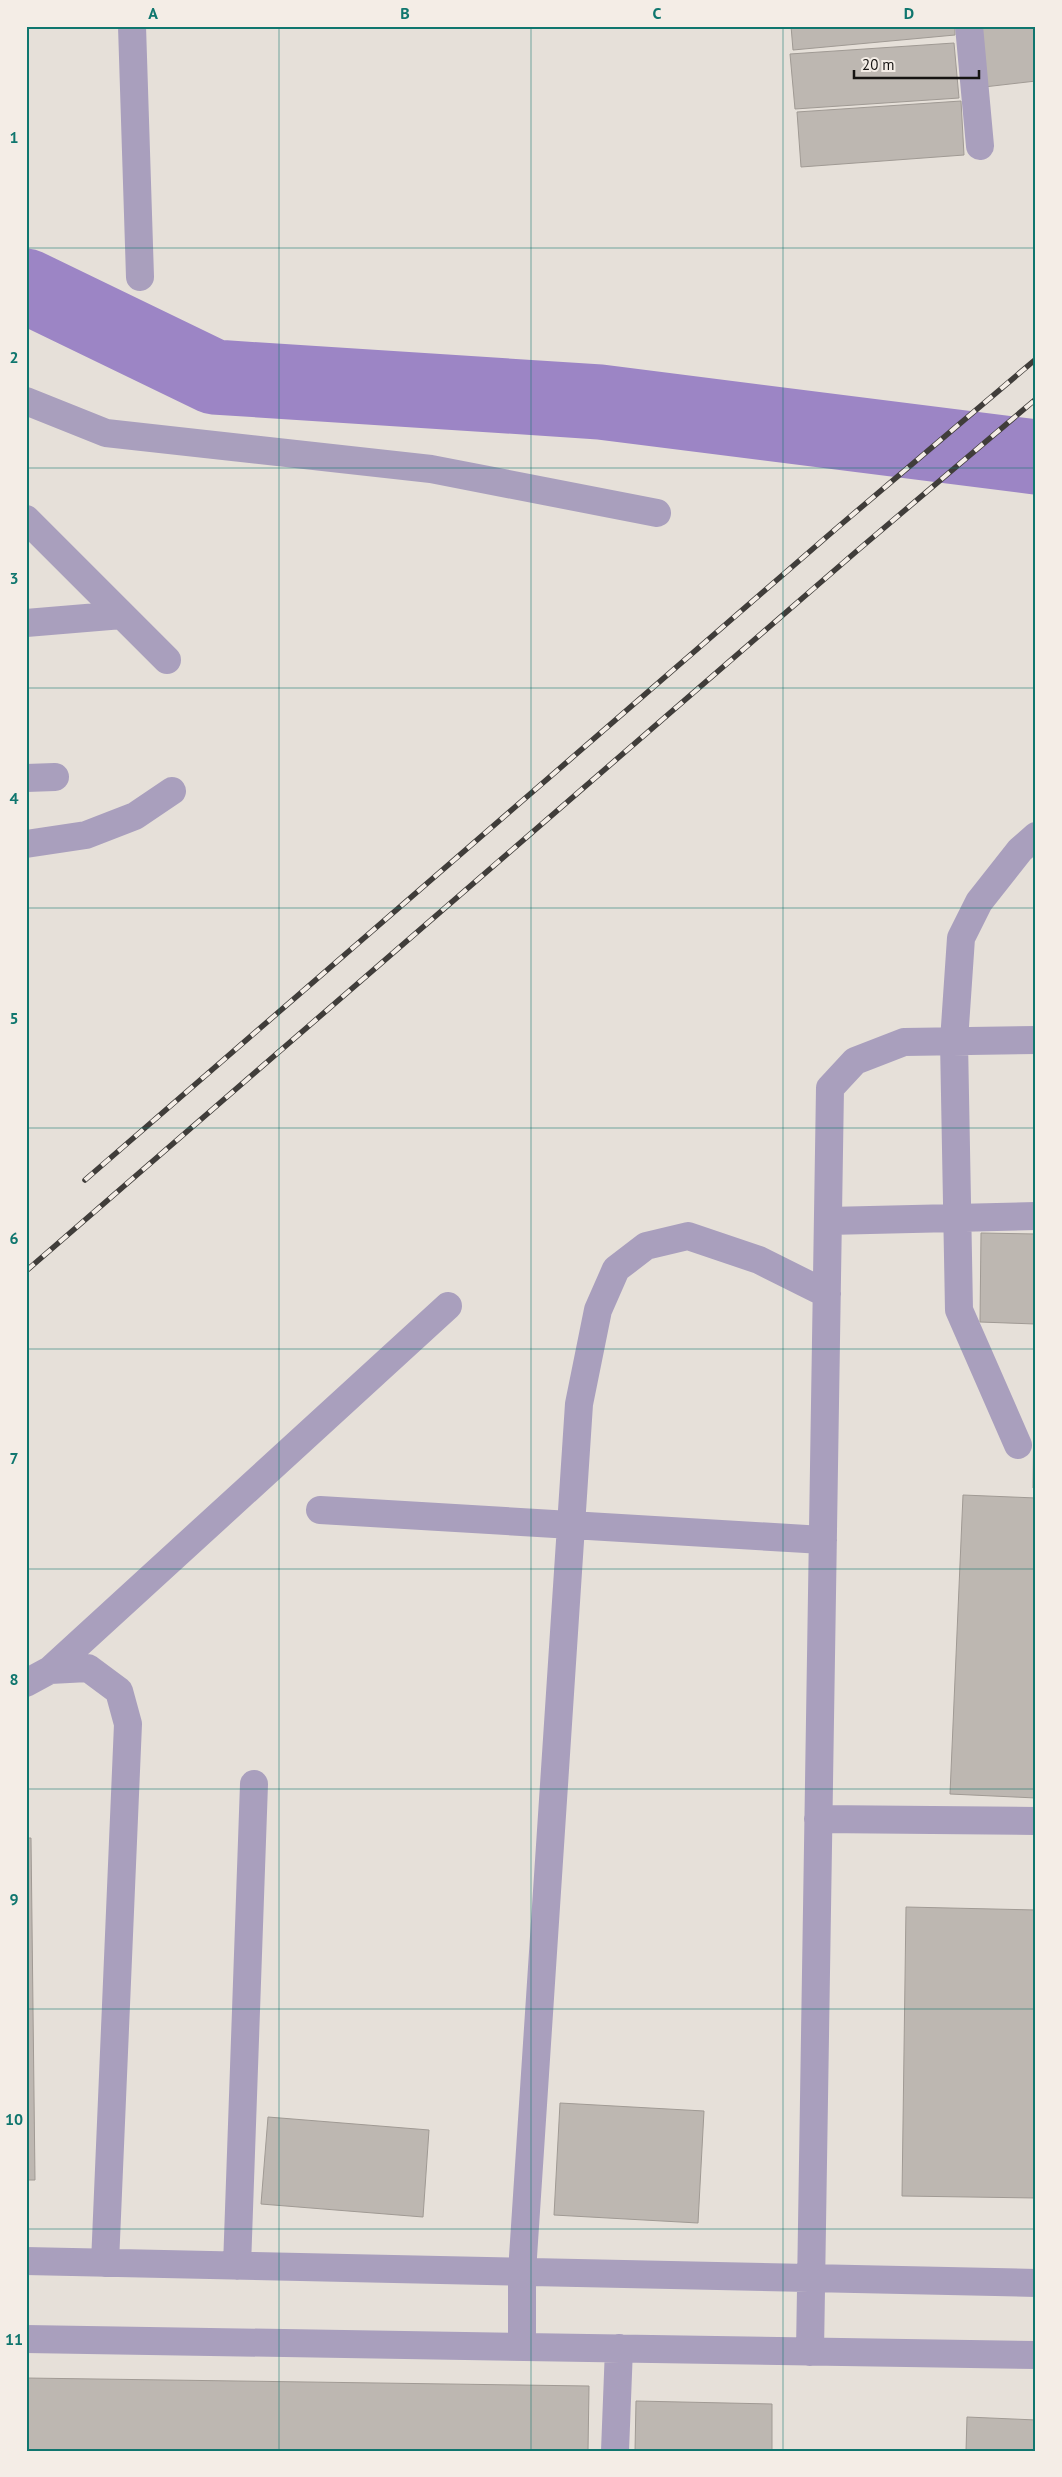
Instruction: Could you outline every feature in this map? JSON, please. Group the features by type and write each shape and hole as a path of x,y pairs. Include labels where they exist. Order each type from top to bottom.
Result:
{"street":[{"path":"132,26 140,277"},
{"path":"969,26 980,146"},
{"path":"26,401 106,434 431,469 657,513"},
{"path":"26,519 167,660"},
{"path":"26,622 122,615"},
{"path":"26,778 55,776"},
{"path":"26,844 86,836 135,816 172,791"},
{"path":"1018,1445 959,1310 959,1218 954,1041 961,938 978,902 1020,850 1036,836"},
{"path":"810,2352 830,1088 855,1061 904,1042 1036,1040"},
{"path":"828,1221 1036,1216"},
{"path":"522,2347 522,2272 579,1404 598,1310 616,1269 646,1246 688,1236 759,1260 827,1294"},
{"path":"26,1683 50,1670 448,1306"},
{"path":"320,1510 822,1540"},
{"path":"50,1670 88,1668 119,1691 128,1724 105,2263"},
{"path":"237,2266 254,1784"},
{"path":"818,1819 1036,1821"},
{"path":"26,2261 1036,2283"},
{"path":"26,2339 1036,2355"},
{"path":"615,2451 619,2348"}],"building":[{"path":"791,26 955,26 955,35 793,50"},
{"path":"1004,26 1036,26 1036,81 984,87 978,29"},
{"path":"954,43 959,98 795,109 790,54"},
{"path":"961,101 964,155 801,167 797,112"},
{"path":"981,1233 1036,1234 1036,1488 1033,1488 1035,1324 980,1322"},
{"path":"963,1495 1036,1498 1036,1798 950,1794"},
{"path":"26,1838 31,1838 35,2180 26,2180"},
{"path":"906,1907 1036,1910 1036,2198 902,2196"},
{"path":"560,2103 704,2111 698,2223 554,2215"},
{"path":"268,2117 429,2130 423,2217 261,2204"},
{"path":"26,2378 589,2386 588,2451 26,2451"},
{"path":"636,2401 772,2404 772,2451 635,2451"},
{"path":"967,2417 1036,2420 1036,2451 966,2451"}],"waterway":[{"path":"26,286 214,377 600,402 1036,457"}],"railway":[{"path":"85,1180 838,527 1036,359"},
{"path":"26,1271 858,550 1036,399"}]}
